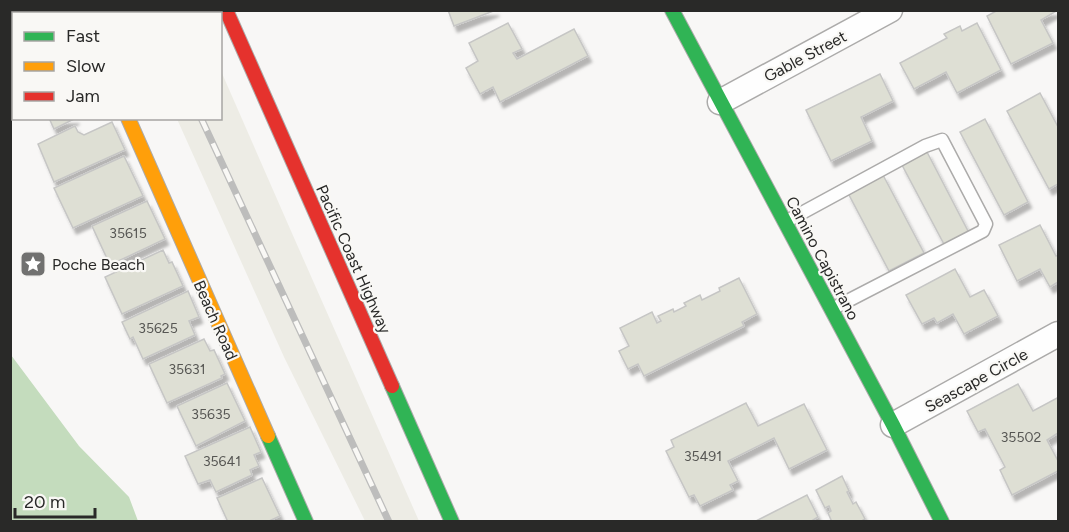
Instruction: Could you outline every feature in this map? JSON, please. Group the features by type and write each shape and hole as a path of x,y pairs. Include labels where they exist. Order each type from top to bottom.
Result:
{"main road":[{"name":"Pacific Coast Highway","path":"226,10 452,522"},
{"name":"Camino Capistrano","path":"672,10 893,425 942,522"},
{"name":"Beach Road","path":"129,120 306,522"}],"street":[{"name":"Gable Street","path":"720,102 890,10"},
{"name":"Seascape Circle","path":"893,425 1059,334"}],"lane":[{"path":"785,222 925,146 942,140 986,224 983,231 831,309"}],"shaded area":[{"path":"222,73 419,521 365,521 284,357 177,120 222,120"},
{"path":"11,355 79,446 129,497 138,521 11,521"}],"building":[{"path":"448,10 496,10 454,26"},
{"path":"998,10 1058,10 1041,20 1053,43 1011,64 987,16"},
{"path":"508,23 522,49 513,53 517,59 574,29 588,56 500,102 493,87 480,94 466,68 478,61 469,43"},
{"path":"977,23 1001,70 957,93 946,72 914,89 900,63 947,38 944,34 960,26 962,31"},
{"path":"12,34 12,75 10,35"},
{"path":"880,74 893,101 861,117 872,141 831,161 806,110"},
{"path":"1040,93 1058,127 1058,184 1049,189 1007,111"},
{"path":"985,119 1028,202 1004,215 960,132"},
{"path":"50,120 72,120 54,129"},
{"path":"112,122 125,150 54,182 38,144 75,126 78,132 84,135"},
{"path":"927,152 969,233 945,246 902,165"},
{"path":"124,156 143,196 73,228 54,188"},
{"path":"883,175 924,253 889,271 848,193"},
{"path":"147,201 165,239 110,265 92,226"},
{"path":"1040,225 1056,256 1058,255 1058,282 1050,287 1040,269 1017,281 999,245"},
{"path":"163,250 169,263 172,262 183,286 122,314 105,277"},
{"path":"955,269 970,297 984,290 998,316 964,334 953,314 937,323 934,318 922,324 906,295"},
{"path":"739,278 757,314 742,322 744,326 644,376 638,364 628,369 619,351 629,346 620,328 652,312 657,323 661,321 658,316 686,306 684,303 700,295 702,300"},
{"path":"188,291 199,317 189,321 195,335 143,359 133,337 130,339 122,322"},
{"path":"204,339 210,351 214,350 225,374 221,376 222,378 167,403 149,364"},
{"path":"227,383 245,421 196,446 177,406"},
{"path":"1018,384 1033,411 1057,398 1058,400 1058,433 1047,440 1058,461 1058,471 1012,495 1000,470 1005,467 985,429 978,432 967,411"},
{"path":"746,403 758,426 804,404 827,450 789,469 774,438 728,461 738,481 730,485 733,490 700,506 694,495 689,497 666,451 674,447 671,440"},
{"path":"250,427 261,452 254,455 259,466 250,470 252,475 216,492 210,480 198,484 185,456"},
{"path":"842,476 853,504 856,502 865,519 860,522 832,522 828,513 831,511 829,506 825,508 816,490"},
{"path":"262,478 280,516 267,522 228,522 217,498"},
{"path":"807,495 818,517 810,522 754,522"}],"railway":[{"path":"202,120 389,522"}],"traffic: fast":[{"path":"672,10 893,425 942,522"},
{"path":"392,386 452,522"},
{"path":"268,436 306,522"}],"traffic: slow":[{"path":"129,120 268,436"}],"traffic: jam":[{"path":"226,10 392,386"}],"place":[{"name":"Poche Beach","path":"33,264"}]}
